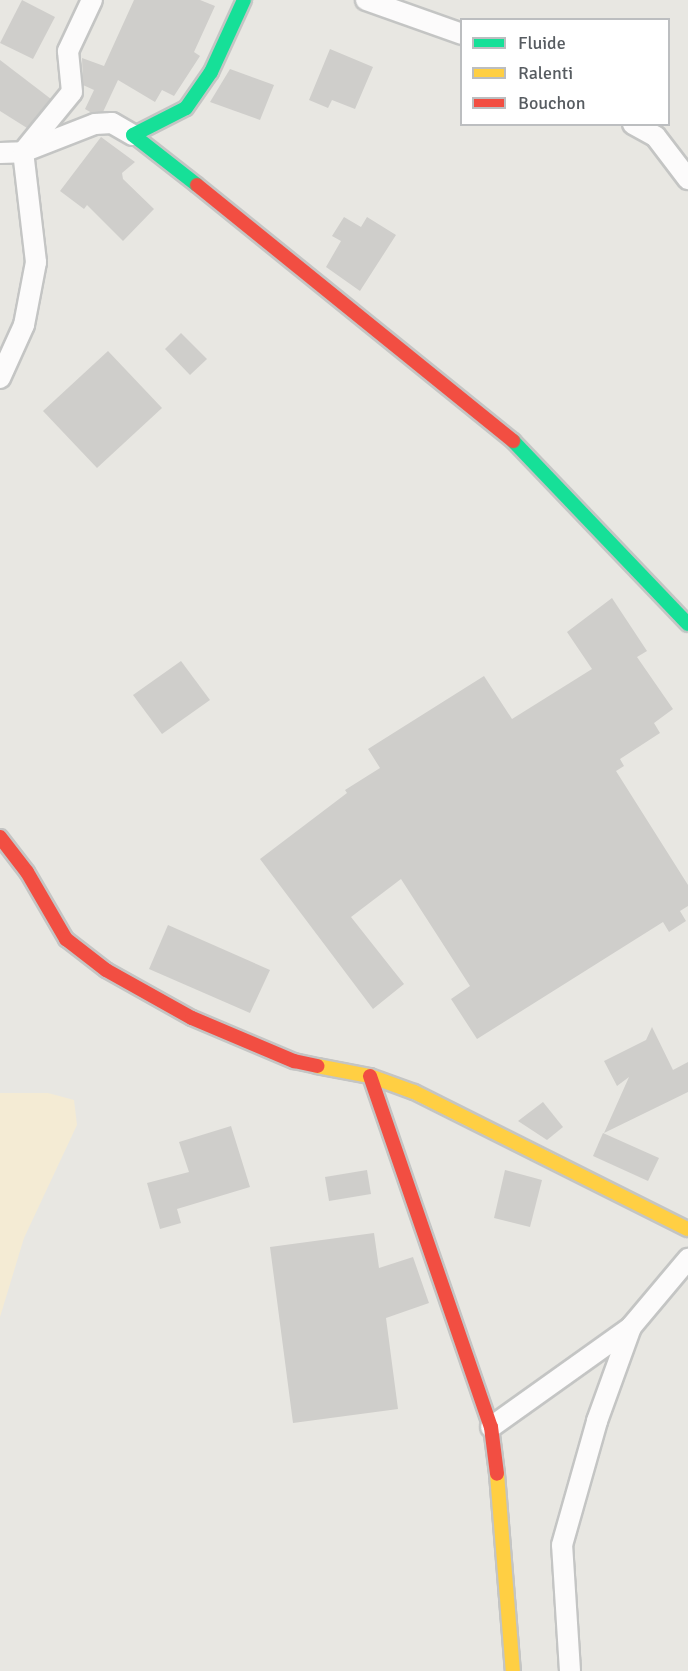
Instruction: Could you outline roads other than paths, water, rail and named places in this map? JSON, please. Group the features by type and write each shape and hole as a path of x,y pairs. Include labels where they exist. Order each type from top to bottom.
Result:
{"street":[{"path":"0,378 24,326 36,262 23,152 72,92 68,51 92,0"},
{"path":"133,135 186,108 211,72 244,0"},
{"path":"366,0 460,33"},
{"path":"0,153 23,152 95,124 112,123 133,135 480,410 557,483 688,624"},
{"path":"637,126 656,137 688,179"},
{"path":"0,837 27,872 66,939 106,970 192,1018 294,1061 370,1076 414,1092 688,1229"},
{"path":"370,1076 491,1427 505,1538 513,1671"},
{"path":"491,1427 631,1327 688,1259"},
{"path":"570,1671 562,1545 597,1421 631,1327"}]}
